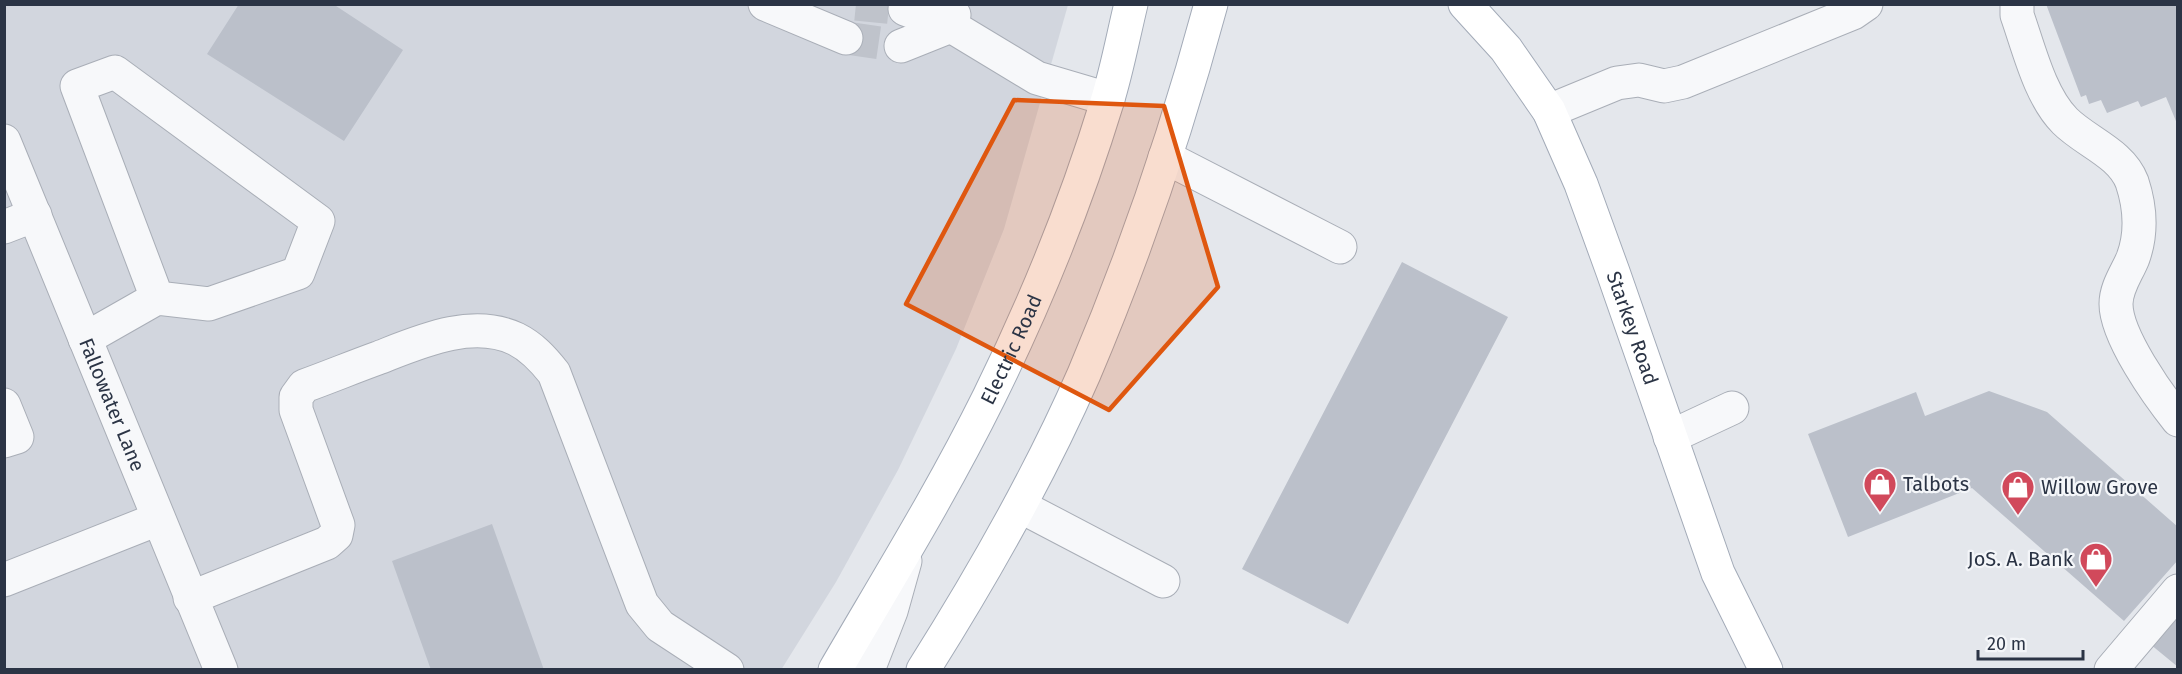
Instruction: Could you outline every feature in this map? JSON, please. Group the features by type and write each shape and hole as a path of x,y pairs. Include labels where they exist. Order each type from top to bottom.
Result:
{"main road":[{"name":"Electric Road","path":"835,669 911,539 989,397 1041,284 1077,193 1108,99 1131,4"},
{"path":"923,669 966,603 1020,506 1083,375 1139,235 1188,88 1211,4"},
{"name":"Starkey Road","path":"1466,4 1506,50 1549,111 1581,184 1718,573 1766,669"}],"street":[{"path":"765,4 846,38"},
{"path":"1549,111 1617,83 1639,80 1664,86 1683,82 1852,13 1866,4"},
{"path":"2017,4 2017,15 2048,99 2065,121 2113,156 2131,180 2138,205 2139,234 2133,257 2120,284 2116,305 2121,327 2139,362 2164,403 2178,420"},
{"path":"905,9 954,15 1036,78 1108,99"},
{"path":"902,46 954,15"},
{"path":"85,339 157,298 209,304 298,273 318,220 115,72 76,86 157,298"},
{"name":"Fallowater Lane","path":"4,141 221,669"},
{"path":"1165,158 1340,247"},
{"path":"4,227 35,215"},
{"path":"190,598 327,543 336,535 339,525 296,410 296,397 304,386 432,337 458,332 491,332 515,338 537,352 554,373 642,604 660,626 727,669"},
{"path":"4,405 17,437 4,441"},
{"path":"1670,437 1732,408"},
{"path":"1020,506 1163,581"},
{"path":"4,580 158,519"},
{"path":"868,669 891,611 911,539"},
{"path":"2111,669 2178,591"}],"highlighted area":[{"path":"1014,100 1164,106 1218,287 1109,410 906,304"}],"shaded area":[{"path":"4,5 1068,5 1004,229 956,349 898,470 836,582 781,670 5,669"}],"building":[{"path":"239,4 333,4 403,50 344,141 207,54"},
{"path":"2046,4 2178,4 2178,126 2166,97 2141,107 2138,101 2107,113 2101,100 2089,104 2086,95 2081,97"},
{"path":"1402,262 1508,317 1348,624 1242,569"},
{"path":"1989,391 2047,412 2178,527 2178,560 2124,621 1972,488 1848,537 1808,434 1916,392 1925,416"},
{"path":"492,524 544,670 431,670 392,561"},
{"path":"2178,612 2178,667 2150,644"}],"tunnel":[{"path":"856,4 905,9"},
{"path":"846,38 901,46"}],"place":[{"name":"Talbots","path":"1880,513"},
{"name":"Willow Grove","path":"2018,516"},
{"name":"JoS. A. Bank","path":"2096,588"}]}
